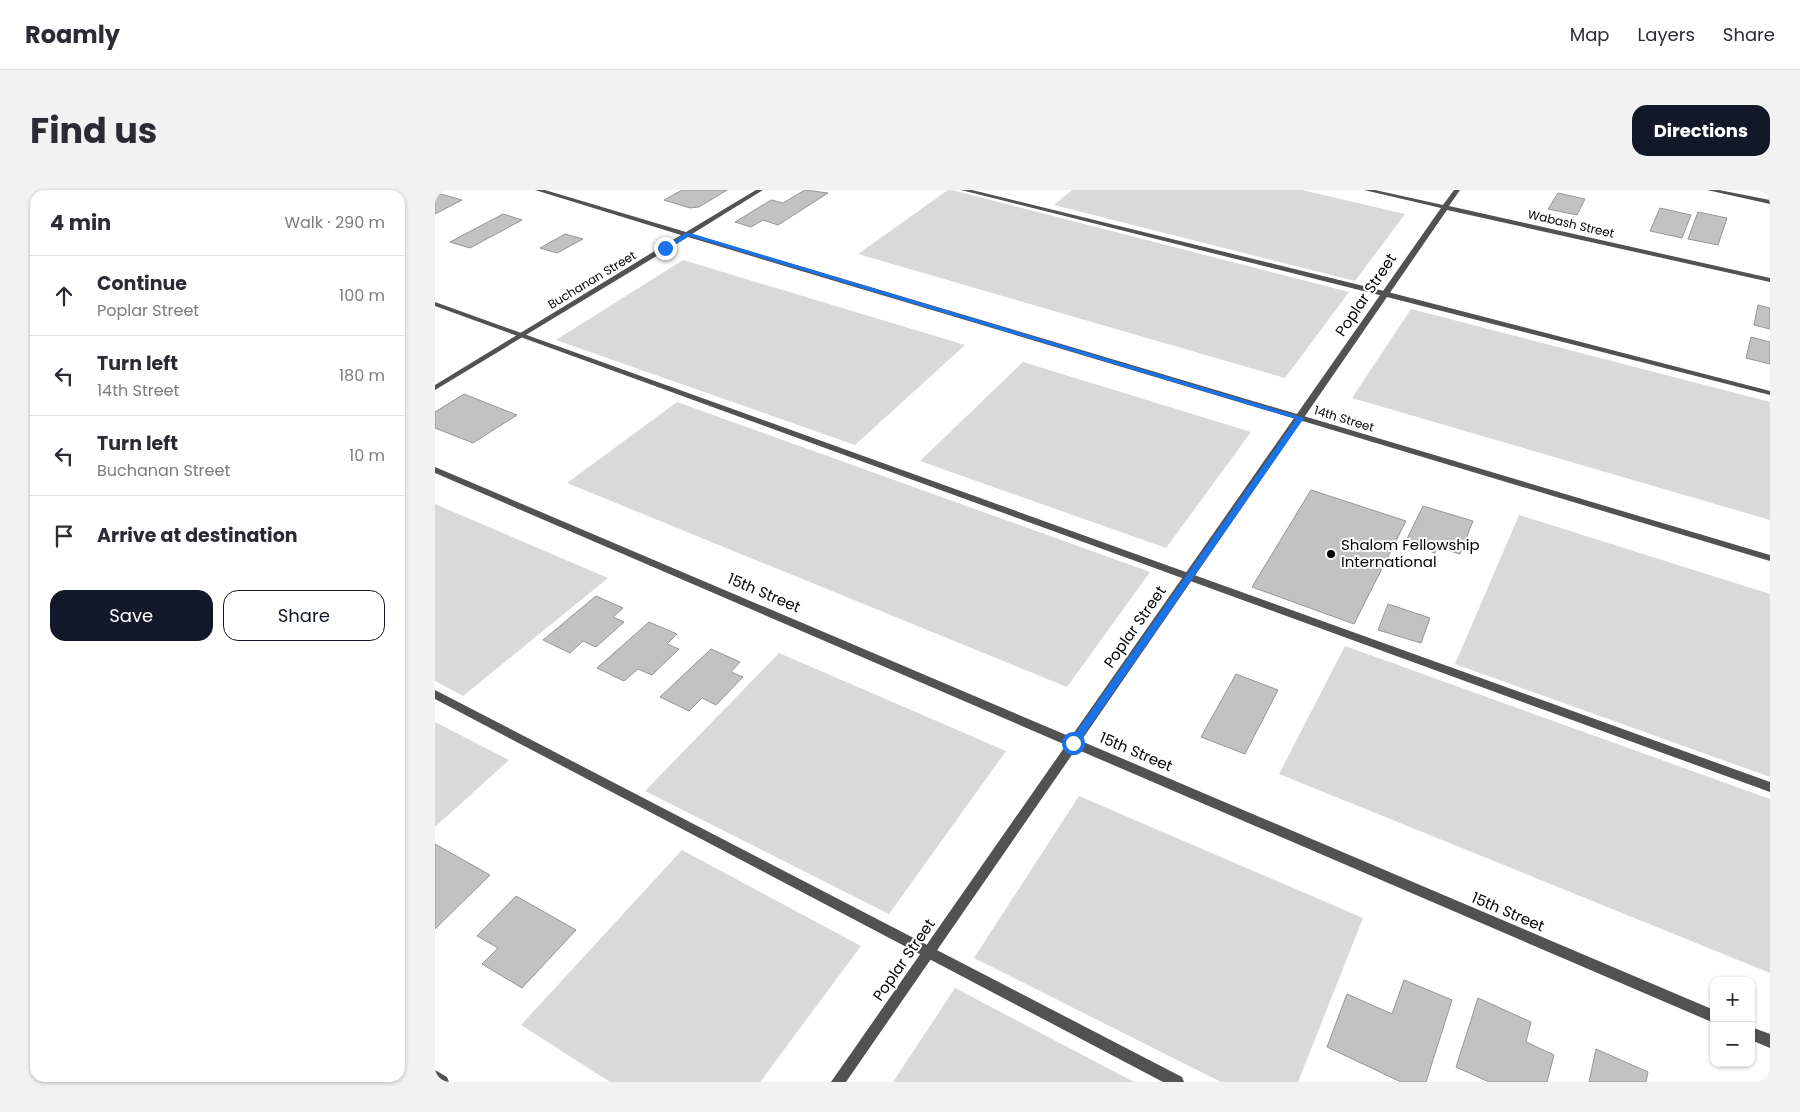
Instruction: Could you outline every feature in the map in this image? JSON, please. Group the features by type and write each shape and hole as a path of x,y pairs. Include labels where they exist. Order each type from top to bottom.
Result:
{"street":[{"name":"14th Street","path":"538,190 1770,558"},
{"name":"Buchanan Street","path":"435,388 760,190"},
{"path":"964,190 1385,294 1770,393"},
{"name":"Wabash Street","path":"1367,190 1770,280"},
{"name":"Poplar Street","path":"838,1082 1457,190"},
{"path":"1710,190 1770,202"},
{"path":"435,304 1770,787"},
{"name":"15th Street","path":"435,470 1710,1015"},
{"path":"435,694 1177,1082"},
{"path":"1755,1035 1770,1041"},
{"path":"435,1077 442,1082"}],"shaded area":[{"path":"948,190 1349,292 1285,378 858,254"},
{"path":"1072,190 1302,190 1405,214 1355,281 1054,205"},
{"path":"683,260 965,345 855,445 556,340"},
{"path":"1411,309 1770,402 1770,520 1352,398"},
{"path":"1023,362 1251,432 1166,548 920,461"},
{"path":"677,402 1150,572 1067,687 567,483"},
{"path":"435,504 608,578 463,696 435,681"},
{"path":"1519,515 1770,594 1770,777 1455,664"},
{"path":"1345,646 1770,799 1770,973 1279,774"},
{"path":"779,653 1006,751 889,914 645,791"},
{"path":"435,722 509,760 435,827"},
{"path":"1079,796 1363,918 1298,1082 1221,1082 974,958"},
{"path":"682,850 861,946 760,1082 610,1082 521,1025"},
{"path":"955,988 1134,1082 893,1082"}],"building":[{"path":"682,190 727,190 699,207 690,208 664,200"},
{"path":"805,190 828,193 778,225 763,220 751,227 735,222 771,200 783,203"},
{"path":"1558,193 1585,199 1577,215 1548,209"},
{"path":"441,194 462,200 435,214 435,197"},
{"path":"1660,208 1691,215 1682,238 1650,231"},
{"path":"1698,212 1727,218 1718,245 1688,239"},
{"path":"503,214 522,220 470,248 450,242"},
{"path":"565,234 583,239 557,253 540,248"},
{"path":"1758,305 1770,308 1770,329 1754,325"},
{"path":"1751,337 1770,342 1770,364 1746,358"},
{"path":"464,394 517,415 473,443 435,428 435,412"},
{"name":"Shalom Fellowship International","path":"1311,490 1406,521 1354,624 1252,587"},
{"path":"1423,506 1473,521 1460,554 1437,547 1435,553 1405,543"},
{"path":"596,596 623,608 613,617 624,622 596,647 583,641 570,653 543,640"},
{"path":"1388,604 1430,618 1421,643 1378,630"},
{"path":"649,622 677,634 667,644 679,649 652,675 638,669 624,681 597,668"},
{"path":"711,649 740,662 731,672 743,677 716,705 702,698 689,711 660,697"},
{"path":"1236,674 1278,690 1245,754 1201,737"},
{"path":"435,844 490,875 435,929"},
{"path":"516,896 576,930 522,988 482,964 498,948 477,936"},
{"path":"1404,980 1452,1000 1426,1082 1401,1082 1327,1047 1347,994 1392,1014"},
{"path":"1478,998 1531,1022 1526,1042 1554,1055 1547,1082 1489,1082 1456,1067"},
{"path":"1596,1049 1648,1072 1646,1082 1589,1082"}],"place":[{"name":"Shalom Fellowship International","path":"1331,554"}],"route":[{"path":"665,248 688,234 1300,418 1073,743"}]}
